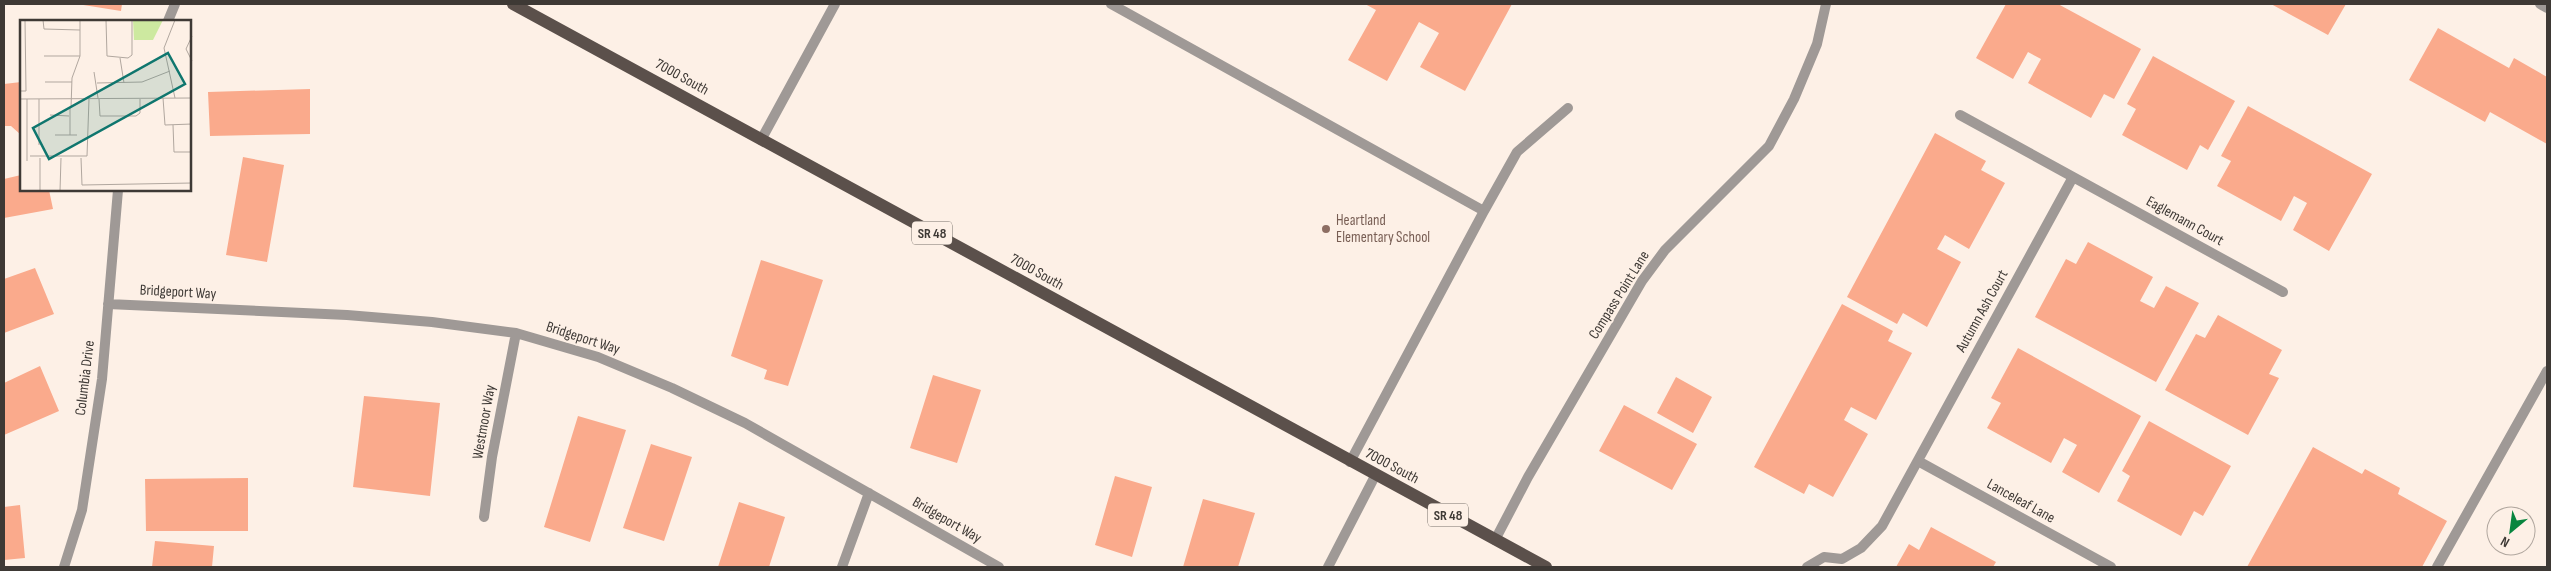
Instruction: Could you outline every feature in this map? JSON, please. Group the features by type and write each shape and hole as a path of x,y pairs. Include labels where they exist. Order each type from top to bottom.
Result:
{"main road":[{"name":"7000 South","path":"513,4 1375,476 1546,567"}],"street":[{"path":"168,20 175,4"},
{"path":"762,140 835,4"},
{"path":"1111,4 1484,211"},
{"name":"Compass Point Lane","path":"1495,540 1528,477 1642,281 1665,250 1769,146 1794,99 1817,44 1826,4"},
{"path":"2540,4 2547,8"},
{"path":"1350,462 1517,152 1568,108"},
{"path":"1960,115 2073,177"},
{"name":"Eaglemann Court","path":"2073,177 2283,292"},
{"name":"Autumn Ash Court","path":"1808,567 1824,557 1840,563 1861,548 1882,526 2073,177"},
{"name":"Columbia Drive","path":"64,567 82,510 102,379 118,191"},
{"name":"Bridgeport Way","path":"108,304 347,315 432,322 516,333 598,356 672,388 745,423 999,567"},
{"name":"Westmoor Way","path":"484,517 492,458 516,333"},
{"path":"2437,567 2547,371"},
{"name":"Lanceleaf Lane","path":"1918,461 2111,567"},
{"path":"1328,567 1375,476"},
{"path":"842,567 869,494"}],"building":[{"path":"77,4 122,4 121,11"},
{"path":"1365,4 1512,4 1465,91 1420,67 1439,33 1419,22 1387,81 1348,60 1376,10"},
{"path":"2006,4 2058,4 2141,49 2114,99 2104,94 2091,118 2028,83 2041,59 2028,52 2013,79 1976,58"},
{"path":"2271,4 2346,4 2328,35"},
{"path":"2438,28 2509,68 2514,58 2547,77 2547,144 2490,112 2485,122 2409,80"},
{"path":"2153,56 2235,101 2208,150 2200,145 2187,170 2122,135 2136,109 2127,104"},
{"path":"20,82 20,134 11,126 4,126 4,84"},
{"path":"310,89 310,134 210,136 208,92"},
{"path":"2248,106 2372,174 2329,251 2293,230 2307,203 2294,196 2281,221 2217,186 2231,161 2221,156"},
{"path":"1935,133 1986,161 1981,170 2005,183 1969,249 1945,235 1937,249 1961,262 1927,327 1903,313 1897,324 1847,297"},
{"path":"243,157 284,165 267,262 226,255"},
{"path":"20,175 20,191 49,191 53,209 4,218 4,179"},
{"path":"2088,242 2153,277 2140,301 2154,308 2166,286 2199,303 2156,382 2035,317 2066,259 2076,264"},
{"path":"761,260 823,280 788,386 764,379 767,370 731,356"},
{"path":"35,268 54,314 4,333 4,279"},
{"path":"1842,304 1893,331 1888,341 1912,353 1876,420 1851,407 1844,420 1868,434 1833,497 1809,484 1804,494 1754,467"},
{"path":"2218,315 2282,350 2269,374 2279,378 2248,435 2165,390 2196,334 2205,338"},
{"path":"2018,348 2141,416 2099,493 2062,472 2077,445 2064,438 2051,463 1987,428 2001,403 1991,398"},
{"path":"40,366 59,411 4,435 4,383"},
{"path":"933,375 981,390 957,463 910,448"},
{"path":"1676,377 1712,397 1693,433 1657,413"},
{"path":"364,396 440,403 430,496 353,487"},
{"path":"1624,405 1697,444 1672,490 1599,451"},
{"path":"578,416 626,430 590,542 544,527"},
{"path":"2149,421 2231,466 2203,516 2194,511 2181,536 2117,501 2130,476 2122,471"},
{"path":"651,444 692,457 664,541 623,528"},
{"path":"2313,447 2362,474 2365,469 2400,488 2398,494 2447,521 2422,567 2247,567"},
{"path":"1115,476 1152,487 1132,557 1095,545"},
{"path":"248,478 248,531 146,531 145,479"},
{"path":"1203,499 1255,513 1238,567 1183,567"},
{"path":"739,502 785,517 769,567 718,567"},
{"path":"20,505 25,558 4,560 4,507"},
{"path":"1931,527 1996,562 1993,567 1896,567 1909,544 1919,550"},
{"path":"155,541 214,546 212,567 152,567"}],"place":[{"name":"Heartland Elementary School","path":"1326,229"}]}
